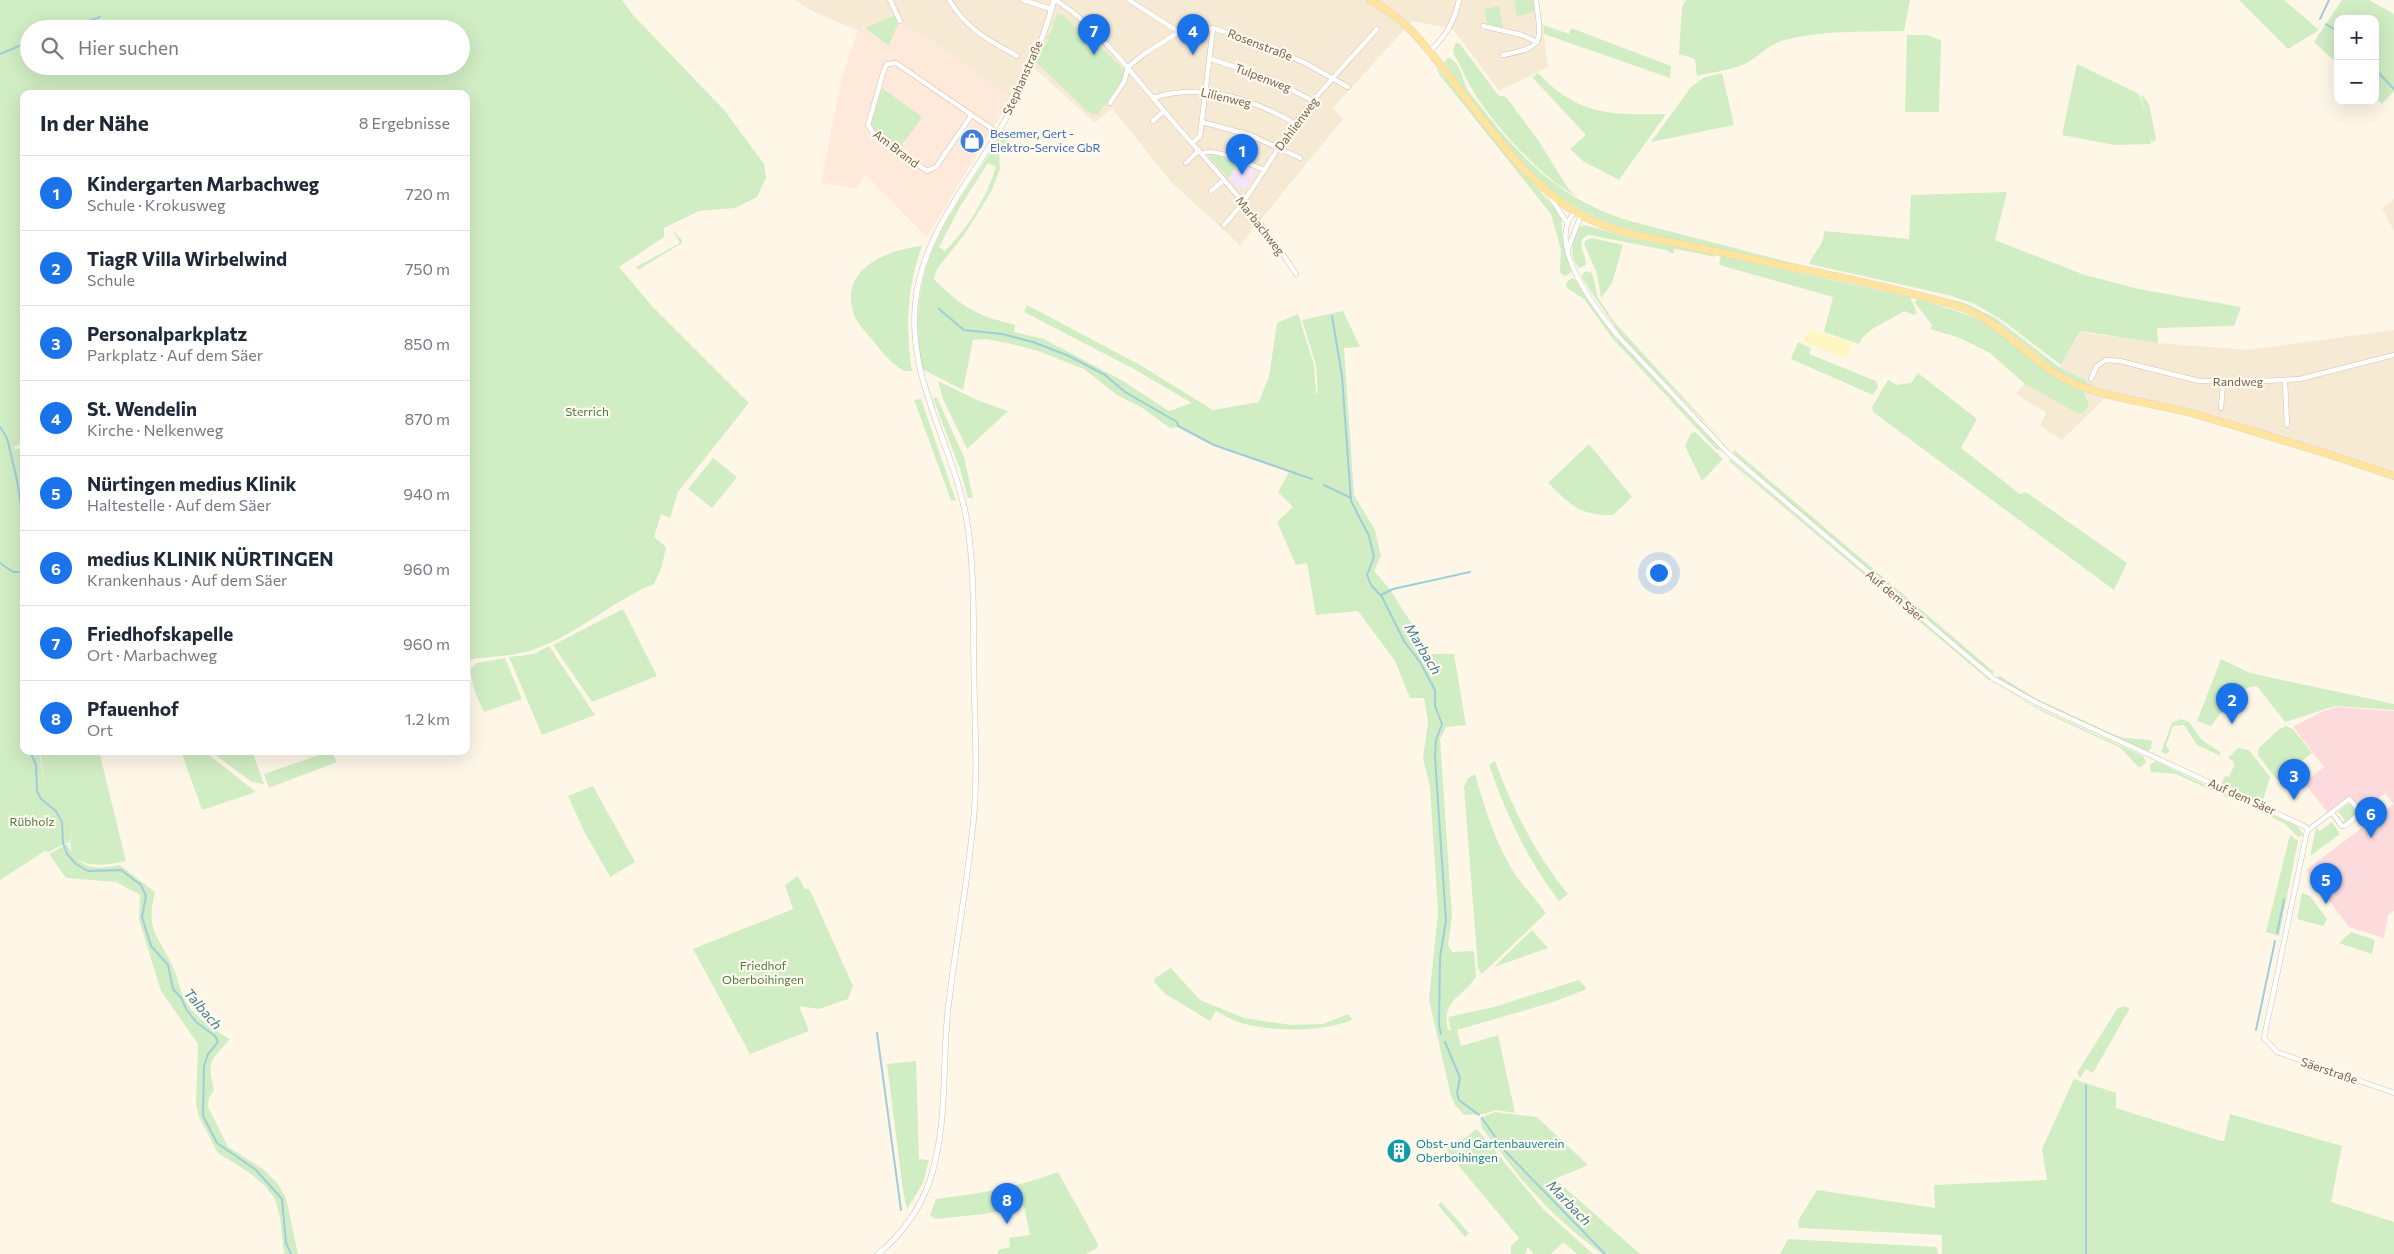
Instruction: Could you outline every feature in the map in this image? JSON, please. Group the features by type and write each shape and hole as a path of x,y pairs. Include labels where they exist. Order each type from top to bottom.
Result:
{"main road":[{"path":"1370,0 1402,20 1430,51 1528,173 1547,192 1578,214 1630,234 1953,304 1989,321 2047,367 2071,382 2121,398 2198,415 2394,476"}],"street":[{"path":"890,0 900,21"},
{"path":"949,0 964,21 976,33 1017,56"},
{"path":"1023,0 1051,9"},
{"name":"Stephanstraße","path":"878,1254 898,1235 916,1212 926,1192 937,1154 949,1000 975,806 972,583 967,524 954,471 924,386 914,336 919,280 928,250 942,221 998,134 1024,79 1054,0"},
{"name":"Marbachweg","path":"1054,0 1084,25 1128,67 1244,204 1296,274"},
{"path":"1129,0 1179,32"},
{"path":"1430,51 1446,35 1452,24 1459,0"},
{"path":"1503,55 1528,50 1537,42 1540,30 1536,0"},
{"path":"1483,26 1522,34 1537,42"},
{"name":"Rosenstraße","path":"1128,67 1165,39 1179,32 1196,28 1213,28 1266,46 1348,86"},
{"path":"1192,143 1198,138 1202,122 1211,60 1213,28"},
{"name":"Dahlienweg","path":"1224,225 1244,204 1278,148 1313,101 1377,29"},
{"name":"Tulpenweg","path":"1211,60 1271,79 1313,101"},
{"name":"Am Brand","path":"896,63 971,116 936,167 927,171 874,134 868,125 884,70 887,64 896,63"},
{"path":"1110,102 1124,82 1128,67"},
{"name":"Lilienweg","path":"1153,98 1174,92 1207,91 1261,106 1296,124"},
{"path":"1153,121 1164,111"},
{"path":"971,116 998,134"},
{"path":"1202,122 1228,127 1300,158"},
{"path":"1186,163 1200,152 1207,151 1264,170"},
{"path":"1211,191 1224,180"},
{"path":"1547,192 1567,223 1578,214"},
{"path":"1568,251 1578,214"},
{"name":"Auf dem Säer","path":"1567,223 1566,241 1576,274 1604,320 1650,372 1727,452 1981,669 2039,704 2302,824 2307,831"},
{"name":"Randweg","path":"2091,379 2101,362 2113,360 2200,382 2285,381 2394,355"},
{"path":"2285,381 2287,424"},
{"path":"2221,408 2223,382"},
{"path":"2307,831 2348,800 2360,812 2345,826 2342,826 2332,813"},
{"name":"Säerstraße","path":"2307,831 2265,1032 2267,1044 2277,1052 2394,1093"}],"shaded area":[{"path":"795,0 1539,0 1548,67 1499,91 1453,29 1412,21 1333,108 1343,119 1240,245 1171,182 1112,108 1095,123 1029,63 1011,98 928,38 897,21 894,14 858,30 816,13"},
{"path":"894,14 897,21 928,38 1011,98 927,237 865,174 857,189 821,183 842,77 858,30"},
{"path":"1240,163 1252,167 1255,173 1246,188 1237,188 1232,179 1228,178"},
{"path":"2394,199 2394,231 2382,208"},
{"path":"2394,330 2394,472 2268,432 2111,392 2062,440 2040,426 2046,413 2016,394 2027,380 2053,380 2080,332 2158,343 2248,350"},
{"path":"2336,707 2394,711 2394,804 2385,793 2362,811 2350,796 2328,813 2306,785 2299,790 2290,777 2301,769 2309,779 2324,767 2293,727 2321,712"},
{"path":"2394,804 2394,911 2388,915 2384,938 2349,927 2306,870"}],"green space":[{"name":"Sterrich","path":"0,0 622,0 633,15 725,111 764,164 766,178 757,197 735,208 699,211 664,228 664,237 619,267 652,306 749,403 678,492 670,518 661,514 654,537 666,547 662,566 654,584 624,599 551,643 527,652 510,655 470,660 470,90 20,90 20,445 14,447 15,450 20,448 20,755 40,755 45,788 41,755 100,755 126,861 101,865 83,862 72,852 70,842 72,827 69,842 48,852 45,851 0,880"},
{"path":"1514,0 1533,0 1534,12 1517,16"},
{"path":"1686,0 1910,0 1904,31 1844,32 1785,40 1774,44 1743,65 1697,76 1695,59 1679,54 1682,7"},
{"path":"2239,0 2284,0 2319,30 2288,49"},
{"path":"2342,0 2369,0 2394,14 2394,91 2382,104 2379,101 2379,15 2334,15 2334,60 2314,42"},
{"path":"1499,6 1503,28 1487,24 1484,9"},
{"path":"1058,13 1060,16 1062,14 1093,45 1098,48 1100,46 1124,70 1122,82 1097,115 1088,112 1035,61 1043,43 1045,44 1049,40 1046,38 1051,32"},
{"path":"894,15 898,23 889,46 865,28"},
{"path":"1543,25 1569,34 1571,28 1671,66 1670,78 1544,34"},
{"path":"1907,35 1927,35 1941,40 1939,112 1905,112"},
{"path":"1456,43 1460,44 1498,95 1506,97 1538,140 1568,188 1576,196 1533,164 1491,117 1467,81 1454,55 1453,50"},
{"path":"1448,58 1453,60 1459,67 1469,92 1518,151 1550,180 1568,193 1587,204 1630,221 1800,265 1775,262 1614,225 1574,206 1552,190 1511,151 1444,62"},
{"path":"2077,64 2139,94 2147,117 2151,144 2115,145 2062,135"},
{"path":"1436,67 1520,169 1561,215 1563,242 1572,271 1568,275 1564,276 1560,272 1561,250 1551,214 1439,74"},
{"path":"1538,73 1567,98 1597,110 1629,114 1666,114 1619,180 1583,161 1570,149 1586,135 1532,77"},
{"path":"1722,73 1734,125 1651,142 1691,87 1703,78"},
{"path":"882,88 922,117 899,149 876,133 871,124"},
{"path":"2141,94 2149,104 2156,139 2154,142 2151,141"},
{"path":"1005,129 1013,134 999,153 1000,169 991,192 964,235 937,269 934,279 962,304 980,314 1015,325 1014,332 1044,339 1123,381 1169,411 1192,403 1134,369 1024,312 1027,305 1140,365 1213,410 1259,402 1269,376 1277,323 1298,314 1314,365 1316,393 1318,393 1316,365 1302,320 1343,311 1360,347 1344,348 1354,495 1375,530 1381,556 1374,571 1389,588 1431,654 1454,654 1466,725 1446,727 1440,739 1452,916 1448,945 1452,952 1474,951 1476,977 1450,1006 1447,1012 1448,1030 1451,1030 1448,1017 1494,1007 1579,980 1587,989 1553,1002 1457,1030 1461,1046 1498,1035 1515,1113 1496,1110 1484,1114 1464,1115 1455,1105 1451,1096 1429,1000 1438,912 1430,787 1423,758 1428,722 1424,698 1410,698 1395,661 1358,611 1316,615 1307,563 1296,565 1277,522 1293,507 1278,492 1289,472 1214,446 1180,427 1170,428 1142,408 1117,395 1084,369 1038,351 985,339 973,340 963,390 922,369 918,331 920,298 926,268 937,240 951,214","holes":["988,163 996,167 982,202 961,233 945,251 939,247 961,205"]},
{"path":"1210,154 1240,163 1228,178 1209,156"},
{"path":"2007,192 1995,240 2082,274 2138,289 2241,307 2234,326 2157,328 2158,343 2080,331 2061,365 2002,320 1975,304 1948,295 1809,264 1821,245 1824,231 1909,239 1911,195"},
{"path":"1584,225 1631,238 1714,254 1716,257 1675,249 1673,254 1666,250 1589,235 1584,237 1581,244 1586,265 1579,268 1574,259 1572,248 1578,228"},
{"path":"672,229 682,240 682,243 638,270 636,267 680,243"},
{"path":"1592,238 1623,245 1612,283 1601,298 1597,273 1584,244 1586,240"},
{"path":"922,246 910,292 908,339 912,371 904,371 884,354 861,327 855,317 851,301 852,287 858,275 880,258 893,252"},
{"path":"1721,256 1910,297 1917,313 1914,315 1904,311 1873,329 1859,344 1824,332 1833,297 1719,265"},
{"path":"1807,266 1965,303 1997,319 2059,367 2087,381 2086,383 2091,385 2090,387 2056,370 2001,325 1966,306"},
{"path":"1586,271 1592,273 1598,298 1615,323 1727,445 1621,336 1582,278 1582,274"},
{"path":"1572,278 1576,280 1614,336 1720,449 1717,450 1612,338 1584,299 1567,288 1566,283"},
{"path":"1917,299 1961,313 1992,327 2051,372 2084,392 2089,405 2083,413 2079,414 2024,383 1990,353 1960,338 1930,329 1932,325 1915,303"},
{"path":"1798,342 1811,348 1809,354 1876,381 1878,387 1873,395 1791,359"},
{"path":"1918,373 1977,419 1961,448 2020,494 2026,492 2127,563 2114,590 1873,412 1872,407 1888,380 1897,385 1911,383"},
{"path":"938,381 977,400 1008,411 967,449 943,399"},
{"path":"933,398 937,398 964,457 973,498 968,498 960,469"},
{"path":"921,399 956,501 951,500 914,400"},
{"path":"1695,432 1723,459 1702,481 1685,446 1691,433"},
{"path":"1589,444 1632,497 1613,515 1592,514 1577,508 1548,483"},
{"path":"1734,450 1993,671 1994,674 1973,660 1765,482 1733,453"},
{"path":"713,458 737,477 712,508 688,489"},
{"path":"1730,459 1990,679 1990,681 1729,461"},
{"path":"623,609 657,676 592,702 553,645"},
{"path":"549,646 595,715 542,735 509,657 534,654"},
{"path":"505,658 522,699 484,712 473,685 471,668 477,663"},
{"path":"2221,659 2250,673 2394,704 2394,710 2335,706 2285,722 2257,686 2243,690 2237,695 2211,726 2197,721"},
{"path":"2000,676 2037,699 2113,734 2124,738 2149,740 2152,742 2151,749 2146,752 2036,701 1997,678"},
{"path":"1995,683 2038,708 2143,756 2146,762 2141,767 2138,767 2121,748 2041,711"},
{"path":"2181,719 2189,722 2202,740 2220,752 2220,756 2197,745 2184,725 2173,726 2166,746 2170,751 2166,754 2161,752 2172,723"},
{"path":"2286,726 2293,729 2312,753 2277,780 2258,755 2259,748 2279,729"},
{"path":"2238,748 2249,750 2270,777 2263,800 2260,802 2221,785 2225,776 2229,777 2234,766 2233,761 2228,758"},
{"path":"182,755 209,755 256,792 202,810"},
{"path":"215,755 253,755 264,784 252,782"},
{"path":"319,755 333,755 337,762 269,788 264,774"},
{"path":"1495,761 1509,797 1535,847 1568,894 1559,901 1537,869 1518,836 1489,765"},
{"path":"2155,761 2214,789 2213,791 2176,774 2151,772 2150,765"},
{"path":"1475,774 1487,814 1503,853 1517,877 1546,913 1482,974 1478,968 1464,787 1468,778"},
{"path":"593,786 635,862 610,877 585,833 568,796"},
{"path":"2217,790 2297,826 2304,835 2298,837 2284,823 2216,792"},
{"path":"2348,804 2352,804 2358,812 2357,815 2345,824 2341,823 2345,820 2338,812"},
{"path":"2332,822 2340,834 2310,856 2316,828 2320,831"},
{"path":"2290,835 2298,841 2279,936 2266,932"},
{"path":"67,844 82,863 95,867 120,865 155,892 152,904 154,930 173,967 183,996 191,1009 203,1021 230,1039 214,1057 212,1062 211,1073 214,1090 209,1098 208,1107 228,1147 263,1169 278,1184 286,1198 298,1254 284,1254 280,1217 275,1199 265,1186 250,1173 218,1153 199,1117 196,1104 198,1044 161,991 139,920 140,895 116,882 66,878 49,854"},
{"name":"Friedhof Oberboihingen","path":"798,876 804,888 810,890 853,986 848,999 819,1009 799,1006 809,1031 750,1054 693,949 793,909 785,885"},
{"path":"2302,893 2310,896 2327,919 2323,926 2297,919"},
{"path":"1532,930 1548,948 1494,967"},
{"path":"2351,932 2375,940 2372,954 2339,943"},
{"path":"1171,968 1200,1000 1244,1018 1291,1025 1323,1024 1348,1014 1353,1020 1327,1027 1299,1030 1258,1027 1230,1019 1216,1011 1210,1021 1164,993 1154,982 1155,978"},
{"path":"2123,1006 2130,1008 2093,1073 2086,1069 2080,1078 2077,1073 2117,1009"},
{"path":"916,1061 919,1159 929,1160 923,1183 907,1209 903,1191 887,1064"},
{"path":"2074,1079 2116,1093 2116,1108 2221,1141 2224,1141 2230,1114 2342,1146 2331,1202 2394,1222 2394,1254 1942,1254 1942,1235 1799,1228 1798,1221 1817,1190 1935,1208 1934,1185 2047,1180 2042,1149"},
{"path":"1495,1112 1537,1117 1588,1165 1555,1179 1640,1254 1602,1254 1553,1213 1521,1179 1482,1128 1480,1118"},
{"path":"1477,1129 1543,1209 1593,1254 1577,1254 1563,1242 1551,1254 1534,1254 1528,1247 1525,1254 1511,1254 1511,1246 1519,1238 1446,1151"},
{"path":"1058,1172 1098,1244 1097,1248 1086,1254 998,1254 998,1250 1010,1247 1009,1238 1030,1235 1024,1206 985,1214 935,1219 930,1215 936,1199 998,1189"},
{"path":"1441,1202 1469,1233 1465,1237 1438,1205"},
{"path":"1788,1239 1937,1247 1938,1254 1780,1254"}],"sand":[{"path":"1810,329 1852,343 1848,357 1846,359 1817,346 1805,343 1804,340"}],"waterway":[{"path":"2320,19 2329,0"},
{"path":"92,20 100,17"},
{"path":"2326,24 2334,29"},
{"path":"0,54 20,46"},
{"path":"2379,73 2394,89"},
{"path":"939,309 964,330 1002,334 1033,342 1069,356 1105,375 1125,392 1177,422 1178,426 1214,445 1312,479"},
{"name":"Marbach","path":"1332,316 1342,376 1351,501 1369,536 1374,557 1367,575 1371,585 1382,597 1404,641 1420,662 1435,690 1435,706 1442,724 1436,740 1435,757 1446,921 1440,957 1439,1025 1441,1034"},
{"name":"Talbach","path":"0,427 7,438 20,499"},
{"path":"1324,485 1351,498"},
{"path":"0,563 13,572 20,572"},
{"path":"1381,595 1393,589 1470,572"},
{"name":"Talbach","path":"32,755 36,765 37,791 41,799 56,811 62,822 63,843 67,854 76,864 88,871 121,870 141,885 146,896 142,917 151,946 168,965 173,989 182,999 186,1009 196,1022 215,1036 218,1042 208,1054 204,1066 203,1116 217,1143 256,1170 282,1199 286,1243 291,1254"},
{"path":"2277,933 2284,900"},
{"path":"2256,1030 2275,941"},
{"path":"877,1033 901,1210"},
{"name":"Marbach","path":"1445,1042 1460,1078 1457,1093 1459,1100 1479,1115"},
{"path":"2086,1085 2086,1254"},
{"name":"Marbach","path":"1482,1118 1505,1151 1605,1254"}],"place":[{"name":"Friedhofskapelle","path":"1094,55"},
{"name":"St. Wendelin","path":"1193,55"},
{"name":"Besemer, Gert - Elektro-Service GbR","path":"972,141"},
{"name":"Kindergarten Marbachweg","path":"1242,175"},
{"name":"TiagR Villa Wirbelwind","path":"2232,724"},
{"name":"Personalparkplatz","path":"2294,800"},
{"name":"medius KLINIK NÜRTINGEN","path":"2371,838"},
{"name":"Nürtingen medius Klinik","path":"2326,904"},
{"name":"Obst- und Gartenbauverein Oberboihingen","path":"1399,1151"},
{"name":"Pfauenhof","path":"1007,1224"}],"park label":[{"name":"Rübholz","path":"32,822"}]}
